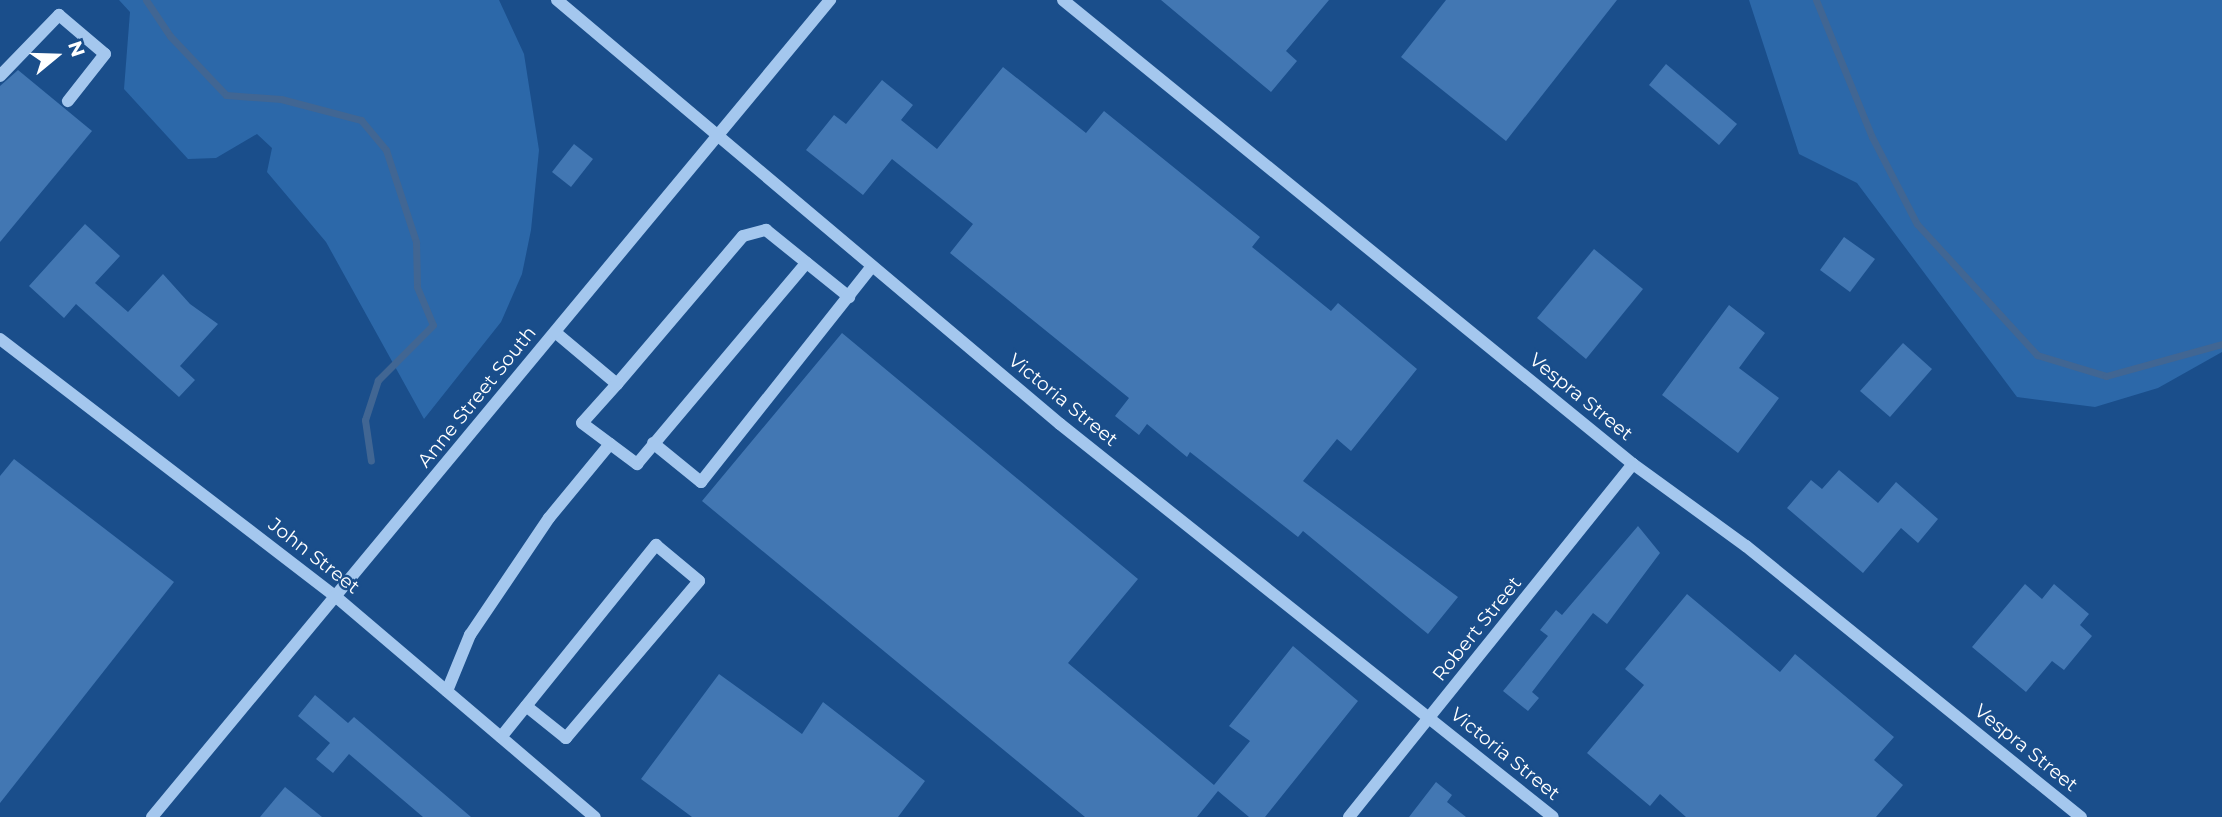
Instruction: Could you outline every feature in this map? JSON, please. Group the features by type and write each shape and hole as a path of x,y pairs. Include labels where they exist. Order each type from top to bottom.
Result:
{"street":[{"name":"Victoria Street","path":"557,0 1060,424 1553,817"},
{"name":"Anne Street South","path":"152,817 830,0"},
{"name":"Vespra Street","path":"1063,0 1633,464 1746,546 2081,817"},
{"path":"0,76 59,15 105,54 68,101"},
{"path":"806,262 636,464 582,423 743,236 766,230 806,262 849,297"},
{"path":"653,443 701,482 872,266"},
{"path":"555,332 617,384"},
{"name":"John Street","path":"0,339 335,596 595,817"},
{"path":"447,691 470,635 549,518 610,444"},
{"name":"Robert Street","path":"1349,817 1633,464"},
{"path":"501,737 526,706 656,545 699,581 566,738 526,706"}],"shaded area":[{"path":"119,0 499,0 524,54 539,150 531,230 522,274 501,322 424,419 326,242 267,172 272,148 257,134 216,158 188,159 124,89 130,12"},
{"path":"1749,0 2222,0 2222,352 2158,388 2095,407 2017,397 1857,183 1799,154"}],"building":[{"path":"1161,0 1329,0 1286,51 1297,61 1271,92"},
{"path":"1446,0 1617,0 1506,141 1401,57"},
{"path":"1666,64 1737,124 1719,145 1649,85"},
{"path":"1003,67 1086,133 1104,111 1260,237 1252,247 1331,311 1338,303 1417,369 1351,451 1337,439 1303,481 1458,597 1428,634 1303,531 1298,537 1190,452 1187,457 1147,424 1139,435 1115,416 1129,398 950,253 973,224 892,159 863,195 806,150 834,115 846,124 882,80 913,105 901,120 937,149"},
{"path":"18,70 92,131 0,242 0,86"},
{"path":"574,144 593,159 571,187 552,172"},
{"path":"85,224 120,256 95,283 128,312 163,274 190,304 218,324 180,366 195,380 179,397 76,304 64,318 29,286"},
{"path":"1844,237 1875,259 1850,292 1820,270"},
{"path":"1594,249 1643,289 1586,359 1537,318"},
{"path":"1729,305 1765,333 1739,368 1779,398 1738,453 1662,395"},
{"path":"842,333 1138,579 1068,663 1214,785 1250,741 1229,726 1293,646 1358,701 1265,817 1249,817 1218,791 1197,817 1085,817 702,501"},
{"path":"1903,343 1932,369 1890,417 1860,391"},
{"path":"14,459 174,582 0,803 0,476"},
{"path":"1839,470 1878,503 1896,482 1938,519 1918,543 1901,528 1863,573 1787,508 1811,480 1822,489"},
{"path":"1638,526 1660,553 1607,624 1593,613 1532,692 1539,698 1528,711 1503,691 1548,636 1540,630 1556,610 1562,615"},
{"path":"2025,584 2042,599 2054,584 2089,614 2080,625 2092,636 2064,670 2052,661 2026,692 1972,647"},
{"path":"1687,594 1780,672 1795,654 1894,737 1874,760 1903,785 1876,817 1686,817 1660,794 1650,806 1587,753 1644,685 1625,669"},
{"path":"719,674 802,734 823,702 925,781 898,817 692,817 641,779"},
{"path":"315,695 348,723 354,717 471,817 423,817 349,754 333,773 316,759 330,743 298,716"},
{"path":"1436,782 1452,795 1447,802 1466,817 1409,817"},
{"path":"285,787 322,817 260,817"}],"waterway":[{"path":"146,0 170,36 226,95 281,99 361,120 386,150 416,242 417,287 433,325 378,380 365,420 371,461"},
{"path":"1816,0 1872,137 1917,224 2037,355 2106,376 2222,344"}]}
